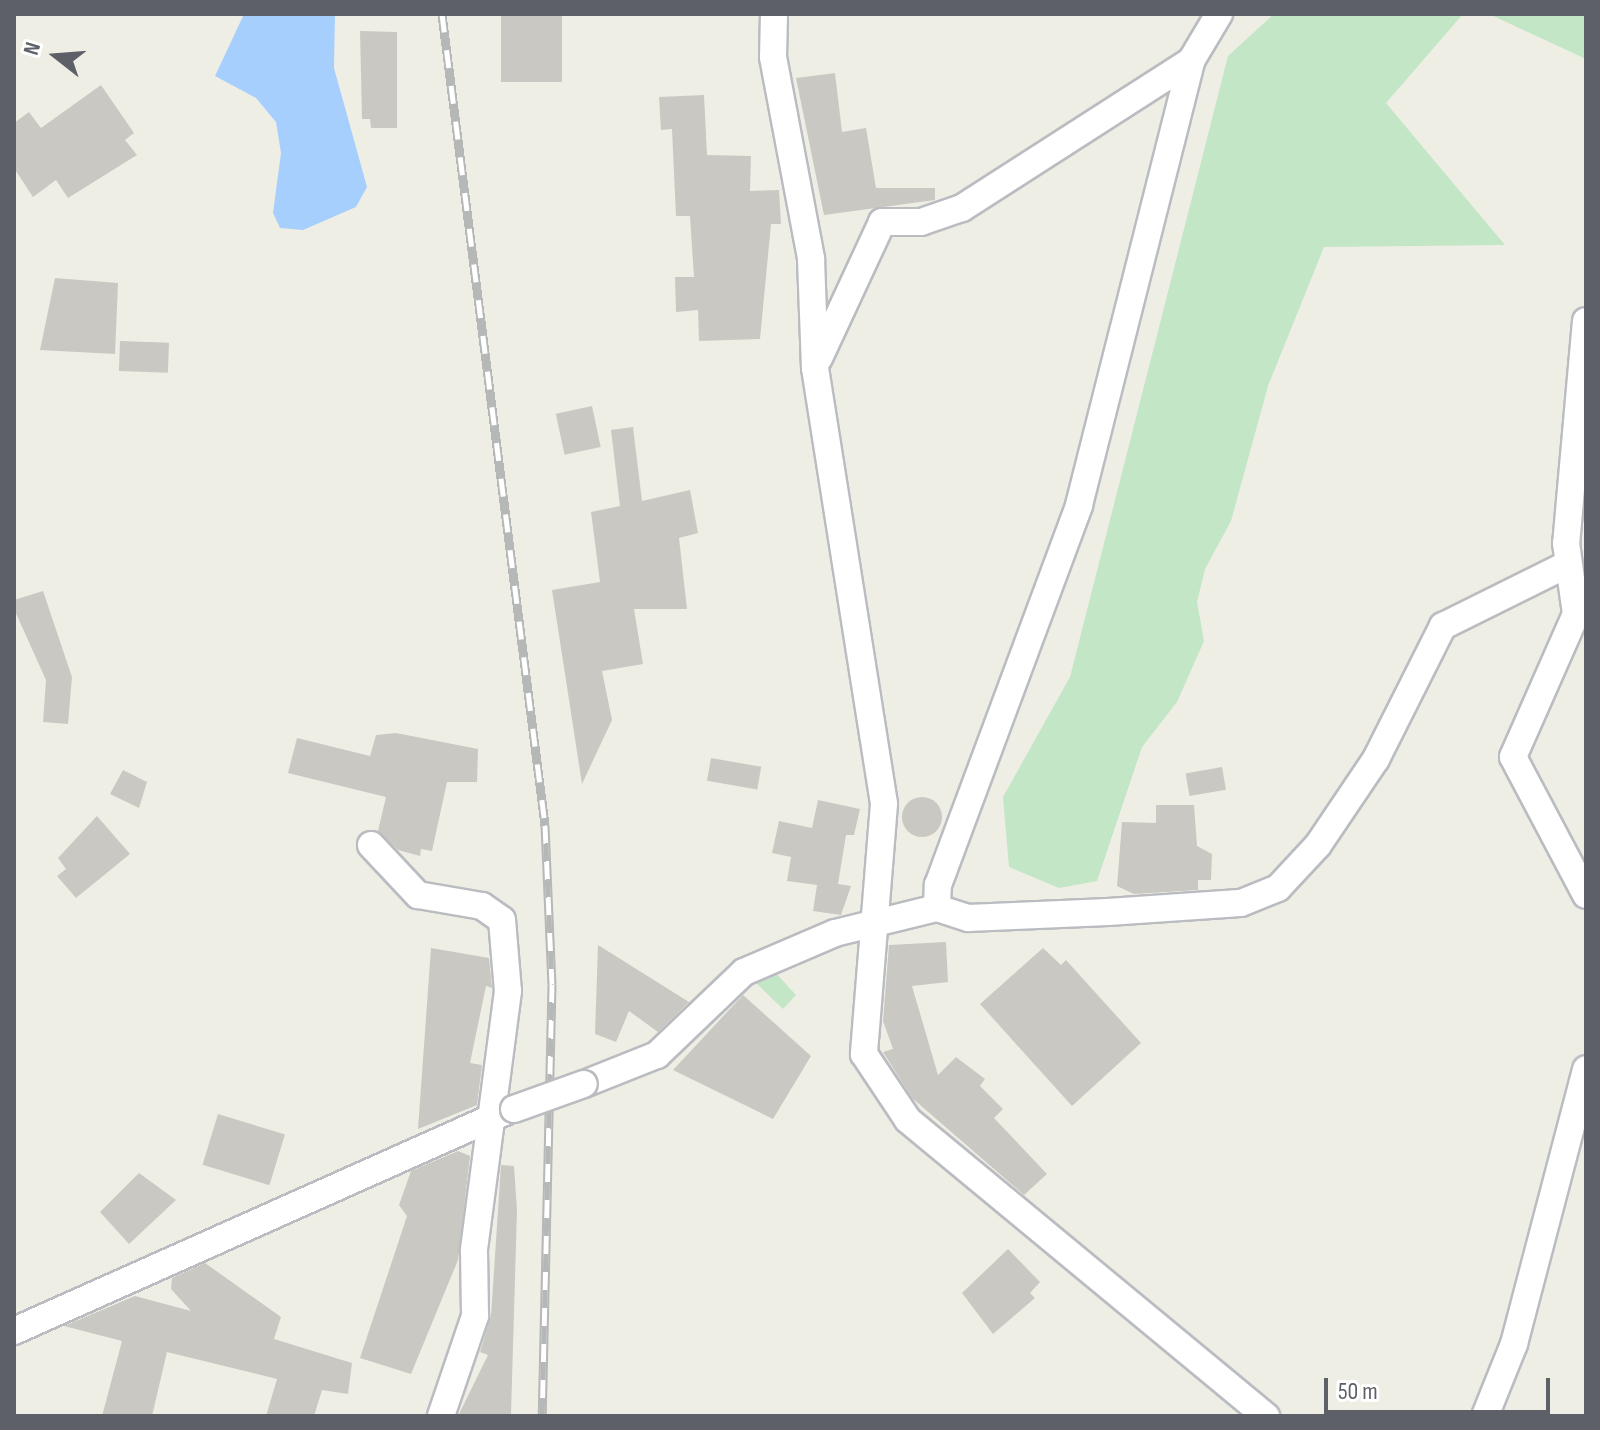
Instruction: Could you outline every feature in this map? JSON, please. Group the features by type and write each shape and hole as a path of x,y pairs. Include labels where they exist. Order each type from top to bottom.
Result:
{"street":[{"path":"774,14 773,57 811,259 815,368 876,717 884,804 864,1054 908,1120 1266,1416"},
{"path":"937,908 938,885 1079,505 1191,61 1219,14"},
{"path":"815,368 882,222 921,222 962,208 1191,61"},
{"path":"1586,321 1566,565 1576,614 1513,757 1586,895"},
{"path":"14,1331 505,1112 657,1055 761,963 874,925 937,908 968,918 1108,912 1241,903 1278,888 1318,845 1376,759 1443,626 1566,565"},
{"path":"371,845 418,895 482,906 502,920 508,991 505,1112 474,1251 475,1316 441,1416"},
{"path":"1485,1416 1514,1344 1586,1069"}],"green space":[{"path":"1274,14 1463,14 1386,103 1505,245 1324,247 1268,386 1231,521 1205,569 1197,602 1204,641 1177,702 1142,747 1097,881 1059,888 1009,867 1003,797 1070,677 1228,56"},
{"path":"1489,14 1586,14 1586,59"},
{"path":"773,970 796,995 783,1009 754,981"}],"water":[{"path":"244,14 335,14 334,68 367,187 356,207 303,230 280,228 273,213 281,153 276,122 256,98 215,76"}],"building":[{"path":"501,14 562,14 562,82 501,82"},
{"path":"360,31 397,32 397,128 371,128 370,119 362,119"},
{"path":"835,73 842,132 866,128 876,188 935,188 935,200 824,215 796,78"},
{"path":"101,85 134,133 125,140 137,155 68,198 56,180 33,197 14,168 14,123 29,112 41,128"},
{"path":"704,95 707,155 751,156 750,191 779,190 781,224 771,224 760,339 699,341 698,310 676,312 675,277 694,277 690,216 676,216 672,129 661,130 659,97"},
{"path":"55,278 118,283 115,354 40,350"},
{"path":"120,341 169,343 168,373 119,371"},
{"path":"592,406 601,447 565,455 556,414"},
{"path":"633,427 642,501 690,490 698,533 679,538 687,609 634,609 643,664 602,671 612,720 582,784 552,590 600,582 591,512 620,506 611,430"},
{"path":"43,591 72,677 68,724 43,722 46,680 14,609 14,600"},
{"path":"396,733 478,749 477,782 447,782 432,851 421,849 420,856 398,850 378,831 386,797 288,773 297,738 370,756 376,735"},
{"path":"711,758 761,767 757,790 707,781"},
{"path":"1222,767 1226,790 1190,796 1186,773"},
{"path":"123,770 147,782 139,808 110,794"},
{"path":"922,797 936,803 942,817 936,831 922,837 908,831 902,817 908,803"},
{"path":"818,800 860,809 854,835 846,835 838,884 851,886 841,915 813,911 817,885 787,881 791,857 772,853 779,821 812,828"},
{"path":"1156,805 1194,805 1197,846 1212,854 1211,880 1198,880 1198,890 1134,894 1117,886 1122,822 1156,823"},
{"path":"97,816 130,854 76,898 57,876 66,869 58,858"},
{"path":"946,942 948,982 912,986 938,1075 956,1057 985,1079 980,1086 1003,1109 994,1118 1047,1174 1024,1195 912,1098 883,1052 893,1049 883,1021 889,945"},
{"path":"598,945 689,1002 658,1032 629,1011 616,1042 595,1034"},
{"path":"431,948 489,958 492,988 486,986 470,1063 482,1065 477,1105 418,1129"},
{"path":"1043,948 1061,965 1066,960 1141,1043 1072,1106 980,1004"},
{"path":"743,995 811,1056 773,1119 673,1070"},
{"path":"218,1114 285,1134 269,1185 203,1165"},
{"path":"458,1151 470,1156 458,1260 411,1374 360,1358 407,1216 399,1205 411,1171"},
{"path":"501,1165 514,1166 517,1210 511,1414 459,1414 488,1355 480,1352 491,1316"},
{"path":"139,1173 176,1200 129,1244 100,1212"},
{"path":"1008,1249 1040,1282 1030,1293 1035,1298 993,1334 962,1293"},
{"path":"205,1263 281,1317 274,1339 352,1363 348,1394 322,1390 314,1416 266,1416 277,1379 167,1352 152,1416 102,1416 122,1341 64,1326 135,1296 191,1311 171,1289 172,1278"}],"railway":[{"path":"442,14 545,825 552,984 542,1416"}]}
